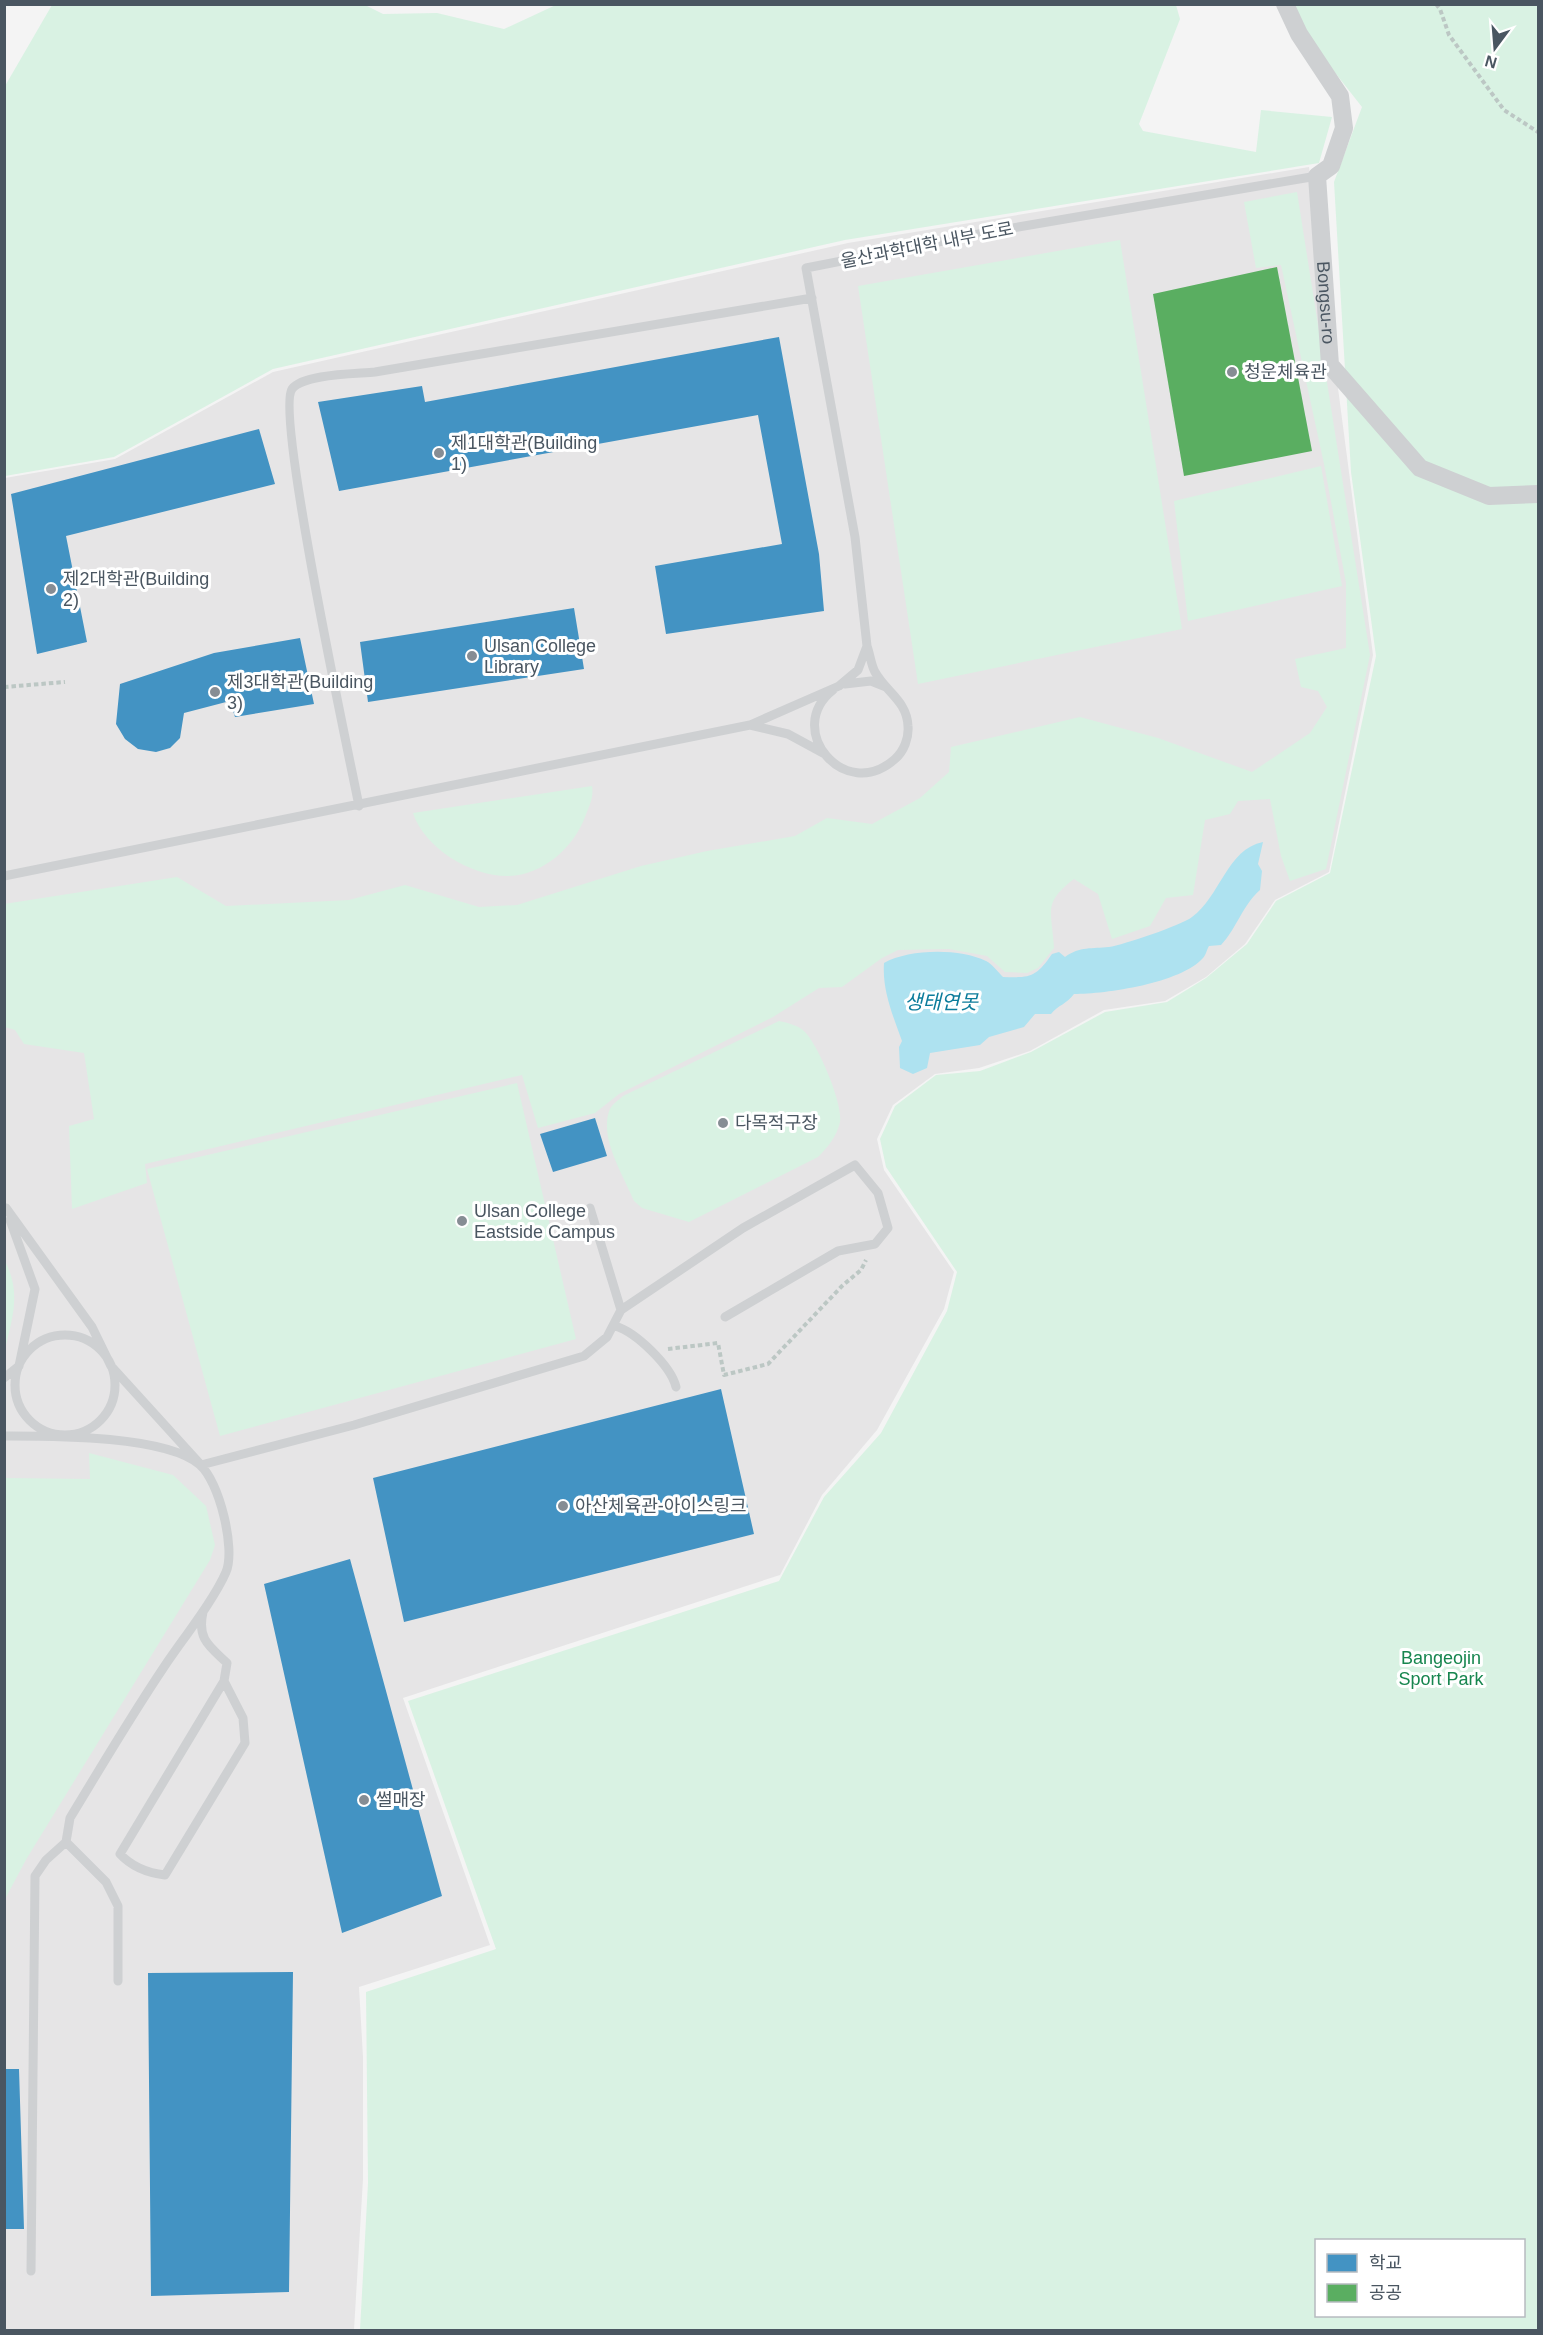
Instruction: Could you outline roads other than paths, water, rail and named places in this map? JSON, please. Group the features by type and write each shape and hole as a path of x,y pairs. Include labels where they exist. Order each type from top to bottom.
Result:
{"street":[{"path":"1285,4 1299,33 1340,96 1344,128 1331,166 1317,176"},
{"name":"Bongsu-ro","path":"1317,176 1330,365 1420,468 1489,496 1539,494"}],"lane":[{"name":"울산과학대학 내부 도로","path":"886,687 874,671 867,646 855,537 806,268 989,232 1317,176"},
{"path":"359,806 307,545 291,438 288,397 291,390 299,382 310,379 375,372 812,298"},
{"path":"822,753 816,739 815,725 818,709 827,695 858,670 867,646"},
{"path":"4,876 359,806 750,725 855,681 871,681 886,687 898,698 906,712 908,727 906,743 898,756 887,766 860,774 845,771 822,753 788,734 750,725"},
{"path":"5,1208 35,1289 15,1381 15,1396 22,1411 33,1424 47,1432 63,1436 165,1448 201,1465 354,1425 584,1356 607,1337 615,1326 621,1310 743,1228 855,1165 878,1192 888,1228 875,1244 838,1251 725,1317"},
{"path":"4,1436 80,1434 95,1426 106,1414 114,1399 115,1382 111,1366 92,1327 5,1208"},
{"path":"590,1208 621,1310"},
{"path":"615,1326 627,1331 656,1356 669,1369 676,1387"},
{"path":"4,1378 19,1366 27,1351 41,1341 65,1336 89,1341 102,1352 111,1366 201,1465 224,1506 228,1537 227,1570 70,1818 66,1842 46,1860 35,1876 31,2271"},
{"path":"205,1604 200,1628 207,1644 227,1663 224,1682 120,1854 129,1863 152,1873 165,1875 245,1743 243,1718 224,1682"},
{"path":"66,1842 106,1882 118,1906 118,1981"}],"water":[{"name":"생태연못","path":"1263,842 1258,864 1262,871 1260,890 1221,945 1209,946 1204,957 1192,967 1178,974 1142,985 1105,992 1074,994 1051,1014 1035,1014 1024,1027 989,1037 980,1045 930,1053 927,1068 913,1074 900,1068 899,1047 902,1041 886,993 884,963 907,955 948,952 986,961 1003,977 1032,975 1052,954 1059,952 1065,957 1081,950 1109,947 1186,921 1202,908 1241,854 1251,846"}],"place":[{"name":"청운체육관","path":"1232,372"},
{"name":"제1대학관(Building 1)","path":"439,453"},
{"name":"제2대학관(Building 2)","path":"51,589"},
{"name":"Ulsan College Library","path":"472,656"},
{"name":"제3대학관(Building 3)","path":"215,692"},
{"name":"다목적구장","path":"723,1123"},
{"name":"Ulsan College Eastside Campus","path":"462,1221"},
{"name":"아산체육관-아이스링크","path":"563,1506"},
{"name":"썰매장","path":"364,1800"}],"park label":[{"name":"Bangeojin Sport Park","path":"1441,1668"}]}
